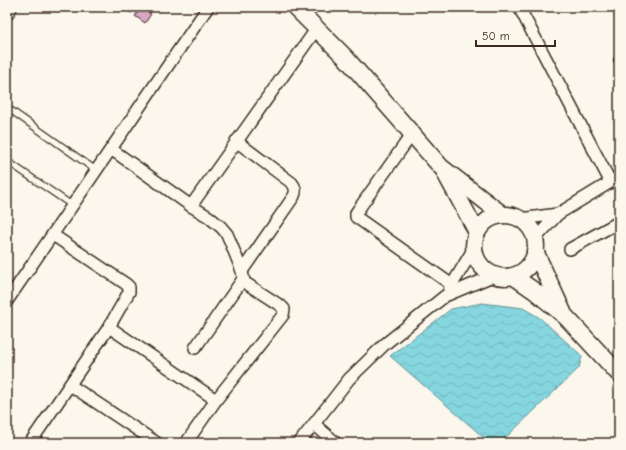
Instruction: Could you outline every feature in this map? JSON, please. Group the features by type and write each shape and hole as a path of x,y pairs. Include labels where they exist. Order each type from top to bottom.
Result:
{"main road":[{"path":"296,7 346,58 441,167 503,215"},
{"path":"441,167 477,232"},
{"path":"535,245 532,259 528,266 513,276 504,277 495,275 480,265 474,248 477,232 484,223 493,217 503,215 512,216 527,224 532,231 535,245 566,317"},
{"path":"513,276 536,292 566,317 619,374"}],"street":[{"path":"7,301 208,7"},
{"path":"519,7 615,179 558,214 535,245"},
{"path":"191,206 317,28"},
{"path":"412,134 358,210 356,217 452,285"},
{"path":"195,348 296,191 292,183 236,141"},
{"path":"111,149 191,206 209,217 225,231 242,275 248,284 281,306 284,312 216,400 186,443"},
{"path":"520,219 558,214"},
{"path":"570,249 619,222"},
{"path":"30,443 109,327 128,296 129,287 52,235"},
{"path":"445,296 474,248"},
{"path":"299,443 339,391 359,368 385,344 445,296 495,275"},
{"path":"109,327 216,400"},
{"path":"70,385 157,443"},
{"path":"314,424 336,443"}],"lane":[{"path":"7,20 15,7"},
{"path":"12,111 96,171"},
{"path":"7,161 73,206"}],"water":[{"path":"482,303 523,308 540,318 582,356 579,368 500,443 490,443 390,356 451,309"}],"building":[{"path":"121,7 135,7 131,13"},
{"path":"137,7 156,7 154,10 151,9 149,13 151,14 145,23 135,16 140,9"}]}
